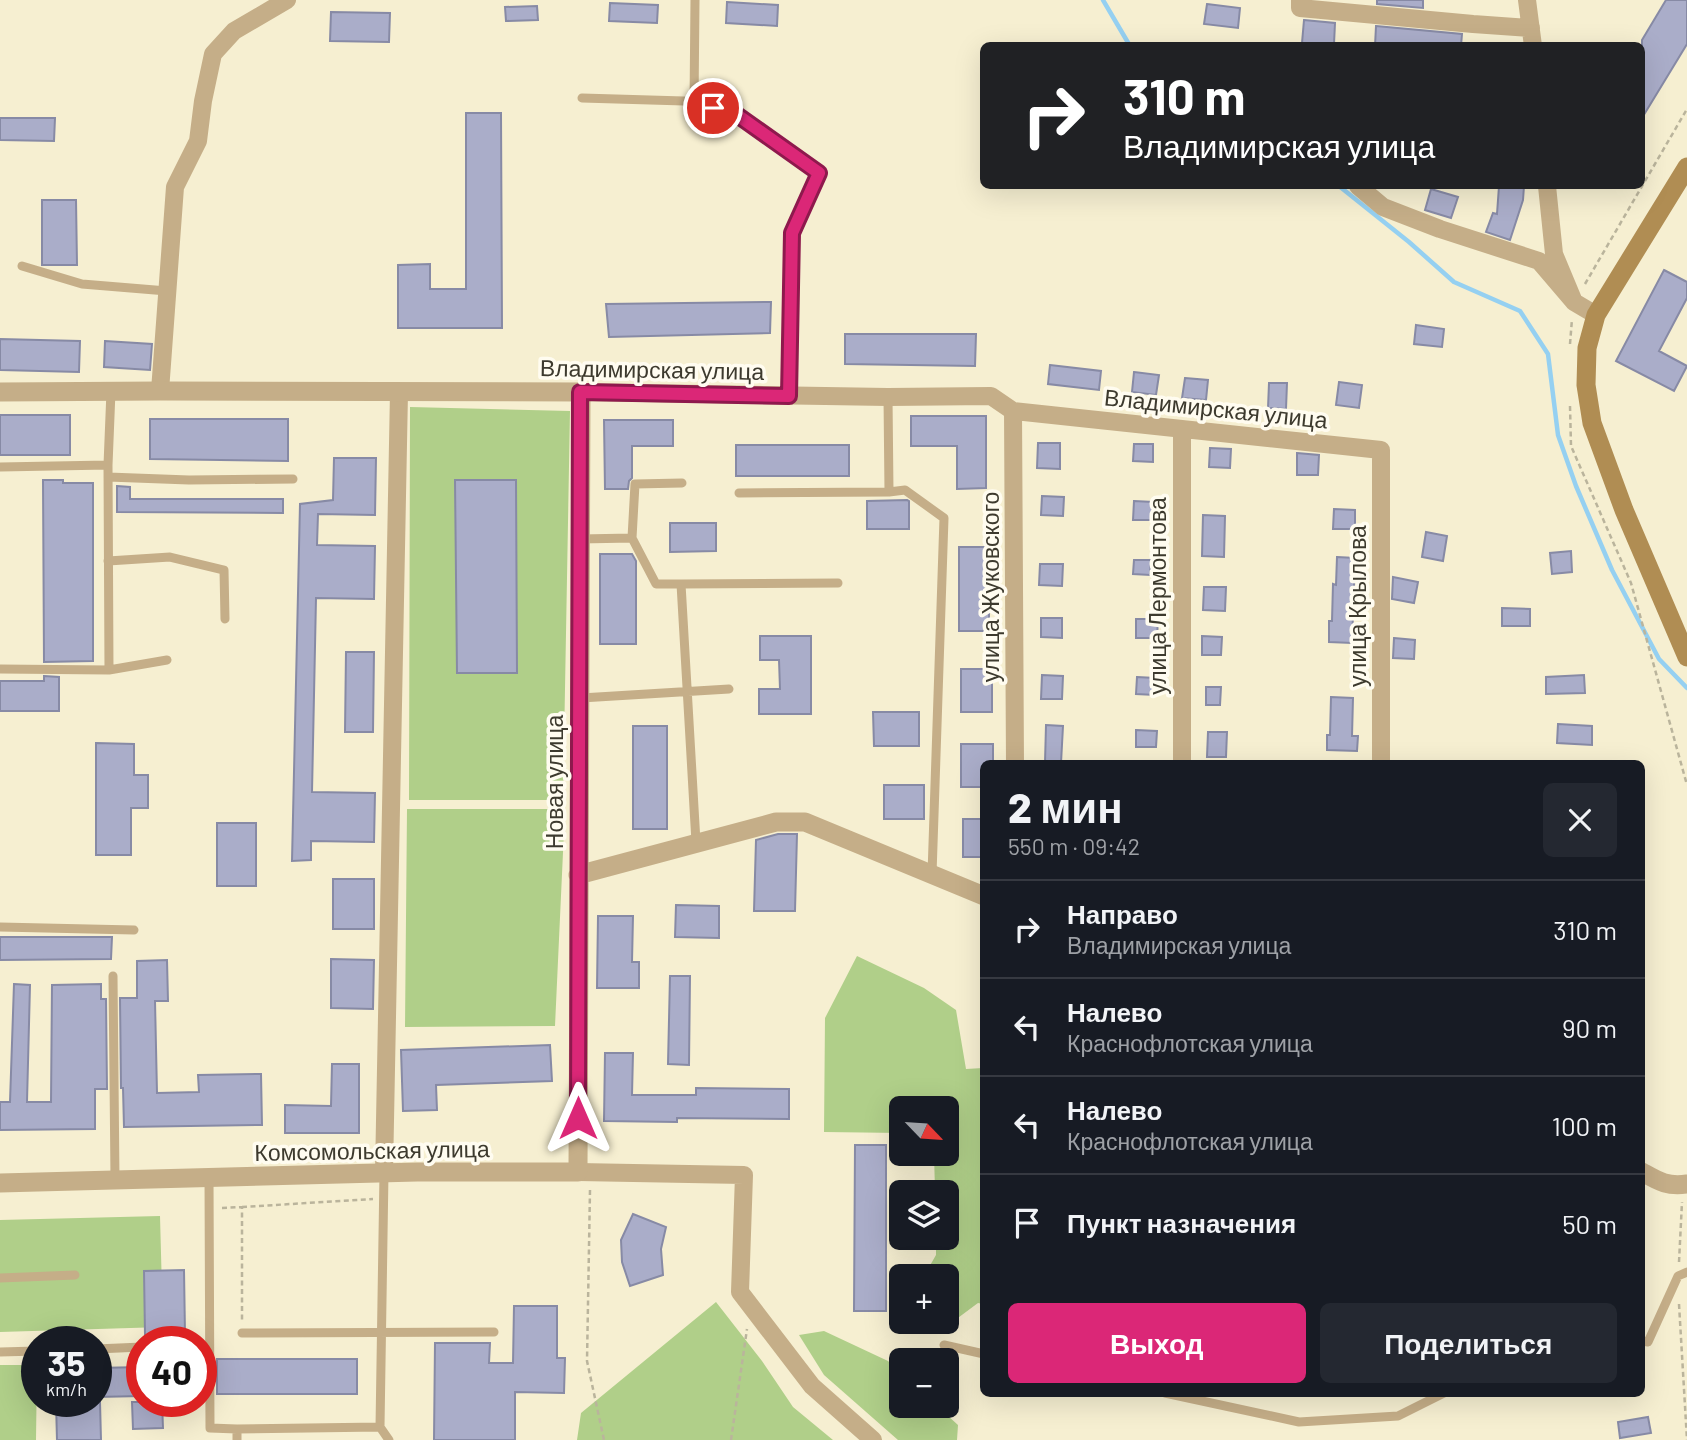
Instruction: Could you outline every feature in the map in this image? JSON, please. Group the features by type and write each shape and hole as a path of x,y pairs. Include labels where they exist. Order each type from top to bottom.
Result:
{"main road":[{"path":"1687,167 1596,315 1587,348 1586,385 1592,423 1625,510 1687,657"}],"street":[{"path":"160,391 175,187 198,141 202,101 213,54 234,31 288,0"},
{"path":"1300,4 1473,24 1532,37 1527,0"},
{"path":"1361,189 1382,207 1539,261 1574,302 1596,315"},
{"path":"1547,189 1555,254 1574,302"},
{"name":"Владимирская улица","path":"0,392 580,392 991,396 1013,411 1381,450"},
{"path":"384,1173 399,392"},
{"name":"Новая улица","path":"578,1172 580,392"},
{"name":"улица Жуковского","path":"1013,411 1015,760"},
{"name":"улица Лермонтова","path":"1182,429 1182,760"},
{"name":"улица Крылова","path":"1381,450 1381,760"},
{"path":"578,875 776,822 805,822 980,894"},
{"name":"Комсомольская улица","path":"0,1183 384,1173 744,1175 740,1292 751,1305"},
{"path":"1645,1174 1663,1184 1675,1186 1686,1195"},
{"path":"751,1305 812,1386 873,1440"}],"lane":[{"path":"694,104 695,0"},
{"path":"582,98 684,102 733,112 819,173 792,233 789,396"},
{"path":"22,266 82,284 167,291"},
{"path":"109,670 108,465 111,391"},
{"path":"888,397 889,492"},
{"path":"0,467 108,465"},
{"path":"108,477 189,480 293,479"},
{"path":"682,483 635,484 632,538 656,584 838,583"},
{"path":"739,493 905,490 944,518 932,876"},
{"path":"580,538 632,538"},
{"path":"108,561 170,557 224,570 225,619"},
{"path":"681,584 696,844"},
{"path":"0,669 109,670 167,660"},
{"path":"579,698 729,689"},
{"path":"0,927 134,930"},
{"path":"113,975 115,1179"},
{"path":"384,1173 380,1427 389,1440"},
{"path":"209,1177 210,1427 380,1427"},
{"path":"1645,1342 1648,1342 1682,1274"},
{"path":"0,1278 75,1275"},
{"path":"242,1332 494,1332"},
{"path":"944,1345 980,1353"},
{"path":"0,1352 21,1351"},
{"path":"1183,1397 1299,1422 1398,1416 1436,1397"},
{"path":"237,1429 237,1440"}],"path":[{"path":"1645,181 1687,109"},
{"path":"1570,347 1574,302 1640,189"},
{"path":"1570,397 1571,446 1631,583 1687,785"},
{"path":"578,1172 590,1185 587,1361 604,1440"},
{"path":"1686,1195 1681,1209 1687,1440"},
{"path":"209,1208 384,1198"},
{"path":"242,1207 242,1332"},
{"path":"731,1440 751,1305"}],"green space":[{"path":"410,407 570,411 563,800 409,800"},
{"path":"407,809 565,809 555,1026 405,1027"},
{"path":"857,956 924,988 956,1010 966,1069 980,1068 980,1303 959,1317 959,1264 931,1264 936,1250 959,1250 959,1180 935,1180 934,1166 959,1166 959,1096 889,1096 889,1133 824,1132 825,1018"},
{"path":"160,1216 163,1326 112,1329 112,1326 21,1326 21,1331 0,1332 0,1220"},
{"path":"716,1302 762,1361 793,1407 833,1440 577,1440 581,1413"},
{"path":"824,1331 888,1361 889,1418 950,1418 958,1425 957,1440 898,1440 824,1375 799,1335"},
{"path":"0,1365 21,1365 21,1417 36,1417 36,1440 0,1440"}],"building":[{"path":"1377,0 1423,0 1423,8 1377,4"},
{"path":"1666,0 1687,0 1687,44 1645,113 1645,42 1642,40"},
{"path":"727,2 778,5 777,26 726,23"},
{"path":"610,3 658,5 657,23 609,21"},
{"path":"1207,4 1240,8 1238,28 1204,24"},
{"path":"537,6 538,20 506,21 505,7"},
{"path":"331,12 390,13 389,42 330,41"},
{"path":"1304,20 1335,23 1334,42 1302,42"},
{"path":"1376,26 1462,34 1461,42 1375,42"},
{"path":"466,113 501,113 502,328 398,328 398,265 430,264 430,289 466,289"},
{"path":"0,118 55,118 54,141 0,140"},
{"path":"1431,189 1458,197 1451,218 1425,210"},
{"path":"1499,189 1524,189 1523,200 1510,240 1486,232 1493,213 1497,214"},
{"path":"42,200 76,200 77,265 42,265"},
{"path":"1664,270 1687,282 1687,298 1659,351 1687,366 1674,391 1616,361"},
{"path":"771,302 770,333 609,337 606,304"},
{"path":"1416,325 1444,329 1442,347 1414,344"},
{"path":"845,334 976,334 975,366 845,364"},
{"path":"0,339 80,341 79,372 0,370"},
{"path":"105,341 152,344 150,370 104,367"},
{"path":"1050,365 1101,371 1099,390 1048,384"},
{"path":"1134,372 1159,375 1156,395 1132,392"},
{"path":"1185,378 1208,380 1206,400 1182,398"},
{"path":"1339,382 1362,385 1359,408 1336,405"},
{"path":"1269,383 1287,383 1286,409 1268,408"},
{"path":"0,415 70,415 70,455 0,455"},
{"path":"911,416 986,416 986,488 957,489 957,446 911,446"},
{"path":"150,419 288,419 288,461 150,459"},
{"path":"604,420 673,420 673,446 632,446 632,478 628,489 605,489"},
{"path":"1038,443 1060,443 1060,469 1037,468"},
{"path":"1134,444 1153,444 1153,462 1133,461"},
{"path":"736,445 849,445 849,476 736,476"},
{"path":"1210,448 1231,449 1230,468 1209,467"},
{"path":"1297,453 1319,455 1318,475 1297,475"},
{"path":"334,458 376,458 375,515 318,514 317,545 375,546 374,599 316,598 312,792 375,793 374,842 311,841 311,860 292,861 300,504 333,500"},
{"path":"43,480 93,483 93,661 44,662"},
{"path":"455,480 516,480 517,673 457,673"},
{"path":"117,486 130,487 130,499 283,499 283,513 117,512"},
{"path":"1042,496 1064,497 1063,516 1041,515"},
{"path":"907,500 909,529 867,529 867,501"},
{"path":"1134,501 1153,502 1152,520 1133,520"},
{"path":"1334,509 1355,510 1355,529 1333,529"},
{"path":"1203,515 1225,516 1224,557 1202,556"},
{"path":"670,523 716,523 716,551 670,552"},
{"path":"1426,532 1447,536 1443,561 1422,557"},
{"path":"959,547 989,547 989,631 959,631"},
{"path":"1571,551 1572,572 1552,574 1550,553"},
{"path":"600,554 632,554 636,561 636,644 600,644"},
{"path":"1337,557 1355,558 1352,643 1329,642"},
{"path":"1134,560 1151,560 1150,575 1133,574"},
{"path":"1040,564 1063,564 1062,586 1039,585"},
{"path":"1393,577 1418,582 1414,603 1392,599"},
{"path":"1204,587 1226,587 1225,611 1203,610"},
{"path":"1502,608 1530,609 1530,626 1502,626"},
{"path":"1041,618 1062,618 1062,638 1041,637"},
{"path":"1136,619 1158,619 1157,638 1136,638"},
{"path":"760,636 811,636 811,714 759,714 759,689 780,689 779,660 760,660"},
{"path":"1202,636 1222,637 1221,655 1202,655"},
{"path":"1394,638 1415,640 1414,659 1393,658"},
{"path":"346,652 374,652 373,732 345,732"},
{"path":"961,669 992,669 992,712 961,712"},
{"path":"1042,675 1063,676 1062,699 1041,699"},
{"path":"1584,675 1585,693 1546,694 1546,677"},
{"path":"44,676 59,677 59,711 0,711 0,681 44,681"},
{"path":"1137,677 1155,678 1155,695 1136,694"},
{"path":"1206,687 1221,687 1220,705 1206,705"},
{"path":"1331,697 1353,698 1352,736 1358,736 1357,751 1327,750"},
{"path":"873,712 919,712 919,746 874,746"},
{"path":"1558,724 1592,726 1592,745 1557,743"},
{"path":"1046,725 1063,726 1061,760 1045,760"},
{"path":"633,726 667,726 667,829 633,829"},
{"path":"1136,730 1157,731 1156,747 1136,747"},
{"path":"1208,732 1227,732 1226,757 1207,757"},
{"path":"96,743 134,744 134,775 148,775 148,808 131,808 131,855 96,855"},
{"path":"961,744 993,744 993,760 980,760 980,787 961,787"},
{"path":"884,785 924,785 924,819 884,819"},
{"path":"963,819 980,819 980,857 963,857"},
{"path":"217,823 256,823 256,886 217,886"},
{"path":"778,834 797,834 795,911 754,911 756,840"},
{"path":"333,879 374,879 374,929 333,929"},
{"path":"676,905 719,906 719,938 675,937"},
{"path":"598,916 633,916 632,962 639,962 639,988 597,988"},
{"path":"0,937 112,937 111,959 0,960"},
{"path":"331,959 374,960 373,1009 331,1008"},
{"path":"167,960 168,1001 155,1001 157,1093 199,1092 198,1075 261,1074 262,1125 124,1127 120,998 137,998 137,961"},
{"path":"670,976 690,976 689,1065 668,1064"},
{"path":"14,984 30,985 27,1102 51,1102 52,985 101,984 101,999 106,999 107,1089 95,1089 95,1129 0,1130 0,1102 10,1102"},
{"path":"550,1045 552,1081 436,1085 437,1110 403,1111 401,1050"},
{"path":"605,1053 633,1053 632,1095 696,1095 696,1088 789,1089 789,1119 677,1118 677,1122 604,1121"},
{"path":"332,1064 359,1064 359,1133 285,1133 285,1105 331,1106"},
{"path":"855,1145 886,1145 886,1311 854,1311"},
{"path":"633,1214 666,1227 661,1249 663,1275 630,1286 622,1262 621,1240"},
{"path":"184,1270 185,1326 145,1326 144,1271"},
{"path":"514,1306 557,1306 557,1358 565,1358 564,1393 515,1392 515,1440 434,1440 435,1343 490,1343 489,1363 513,1363"},
{"path":"217,1359 357,1359 357,1394 217,1394"},
{"path":"126,1367 126,1396 112,1397 112,1368"},
{"path":"56,1417 100,1417 101,1440 57,1440"},
{"path":"133,1417 163,1417 163,1428 133,1429"},
{"path":"1648,1417 1651,1433 1620,1438 1618,1422"}],"waterway":[{"path":"1103,0 1128,42"},
{"path":"1343,189 1454,282 1520,311 1548,354 1558,435 1576,486 1612,570 1659,659 1687,688"}],"route":[{"path":"578,1118 580,392 789,396 792,233 819,173 733,112 713,108"}]}
